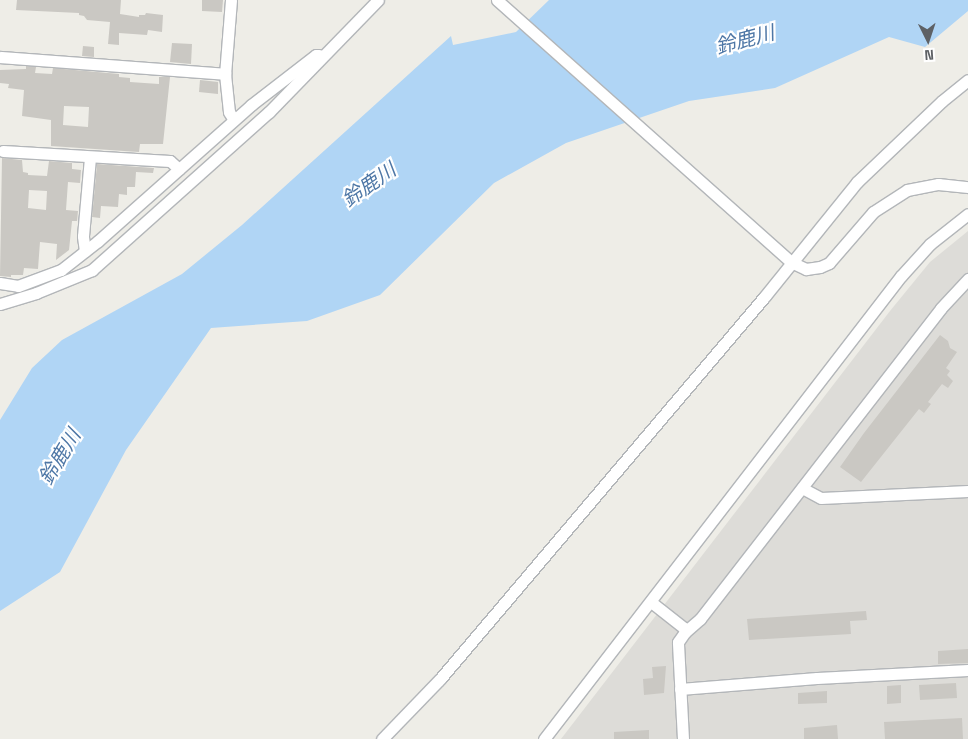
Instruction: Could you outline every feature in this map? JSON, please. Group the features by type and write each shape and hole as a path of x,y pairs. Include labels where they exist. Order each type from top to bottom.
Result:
{"street":[{"path":"231,0 225,74 229,112 234,120"},
{"path":"0,304 36,293 92,270 195,181 269,112 378,0"},
{"path":"497,0 789,260 806,269 820,268 829,263 872,212 907,190 938,184 968,187"},
{"path":"0,283 18,286 60,270 85,251 234,120 316,56 325,55"},
{"path":"0,57 225,74"},
{"path":"382,739 440,679 765,296 789,260 857,182 942,101 968,80"},
{"path":"3,152 170,161 179,168"},
{"path":"85,251 83,236 90,157"},
{"path":"544,739 655,604 901,276 930,244 968,214"},
{"path":"683,739 678,642 684,630 700,619 941,308 968,279"},
{"path":"802,488 821,498 968,491"},
{"path":"655,604 684,630"},
{"path":"680,689 817,678 968,670"}],"shaded area":[{"path":"968,231 968,739 561,739 890,311 930,262"}],"water":[{"name":"鈴鹿川","path":"549,0 968,0 968,11 925,47 889,37 775,88 689,101 566,143 494,183 380,295 307,321 211,328 126,450 60,572 0,611 0,420 32,368 62,340 182,274 242,225 451,36 453,45 516,32"}],"building":[{"path":"17,0 121,0 120,14 139,17 139,15 145,15 146,13 163,15 162,32 148,30 147,35 119,33 119,45 108,44 110,22 87,20 84,16 79,15 79,13 16,10"},
{"path":"202,0 223,0 222,12 202,11"},
{"path":"172,43 192,44 191,64 170,62"},
{"path":"83,46 94,47 94,57 82,56"},
{"path":"26,66 36,67 35,73 52,74 53,68 119,74 119,77 130,78 130,82 159,84 159,77 170,77 163,144 140,144 139,152 51,146 51,120 22,116 24,90 8,88 9,84 0,83 0,70 26,69","holes":["64,106 89,107 88,127 63,125"]},
{"path":"200,80 218,82 218,94 199,92"},
{"path":"2,158 22,160 23,172 28,173 28,175 47,176 49,161 72,163 72,169 81,170 80,183 68,182 66,210 78,211 77,221 72,221 69,250 56,260 57,244 40,242 38,269 24,268 23,275 0,276","holes":["29,190 47,191 46,210 28,208"]},
{"path":"97,164 154,168 153,173 136,172 135,187 127,187 127,195 119,194 118,207 101,206 100,218 92,217"},
{"path":"940,335 948,341 950,348 957,352 946,368 950,371 947,375 953,381 948,388 942,384 928,402 931,404 924,413 919,409 861,482 840,467"},
{"path":"866,611 867,620 850,621 851,634 749,640 747,619"},
{"path":"968,649 968,663 938,664 938,651"},
{"path":"666,666 664,693 644,695 643,679 653,678 652,667"},
{"path":"956,683 957,698 920,700 919,685"},
{"path":"901,685 901,703 887,704 887,686"},
{"path":"827,691 827,703 798,704 798,693"},
{"path":"962,718 963,739 885,739 884,722"},
{"path":"837,725 838,739 804,739 804,728"},
{"path":"649,730 649,739 614,739 614,732"}]}
